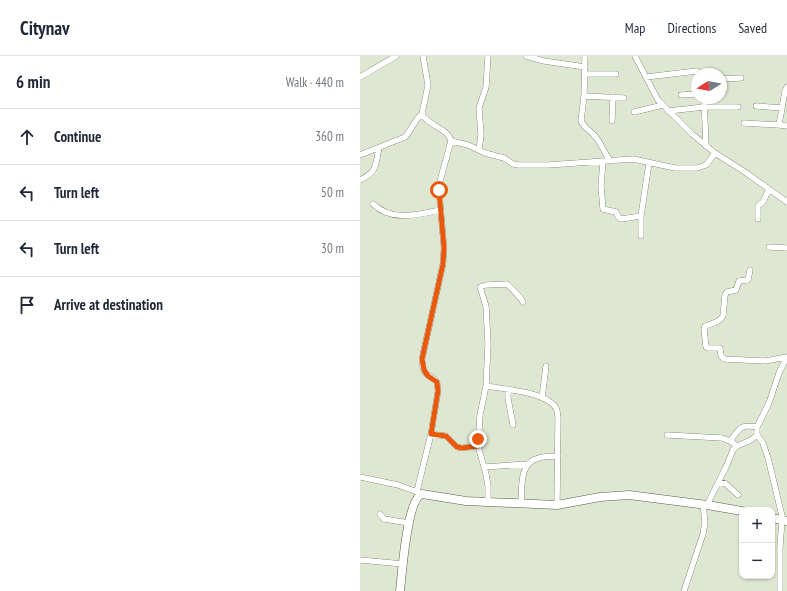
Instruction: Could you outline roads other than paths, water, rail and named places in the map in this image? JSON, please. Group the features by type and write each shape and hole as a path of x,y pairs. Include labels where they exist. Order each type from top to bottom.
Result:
{"street":[{"path":"360,77 396,56"},
{"path":"360,155 405,137 414,122 422,114 428,85 423,56"},
{"path":"479,150 481,135 480,108 486,87 488,56"},
{"path":"526,56 544,58 585,67"},
{"path":"585,56 584,96 581,121 598,140 610,161"},
{"path":"635,56 653,92 668,111 715,153 787,202"},
{"path":"646,77 691,72"},
{"path":"585,74 616,74"},
{"path":"727,79 742,78"},
{"path":"779,125 785,91 787,88"},
{"path":"681,95 691,94"},
{"path":"584,96 624,98"},
{"path":"612,121 613,97"},
{"path":"634,112 662,105"},
{"path":"756,106 782,108"},
{"path":"668,111 704,107 738,107"},
{"path":"704,107 706,146"},
{"path":"400,591 405,540 416,499 419,495 438,391 436,380 426,374 422,366 422,359 443,264 444,248 439,190 451,141 448,135 425,120 422,114"},
{"path":"744,123 787,126"},
{"path":"451,141 468,145 491,156 504,158 513,164 519,165 548,165 633,159 675,168 697,168 706,165 715,153"},
{"path":"360,180 374,170 379,148"},
{"path":"603,161 601,186 603,209 616,212 618,217 621,219 641,216"},
{"path":"641,236 641,216 649,163"},
{"path":"758,219 758,206 763,202 769,189"},
{"path":"373,204 382,211 404,217 440,210"},
{"path":"769,247 787,248"},
{"path":"750,270 748,280 739,281 736,290 727,292 725,295 723,316 721,319 716,323 705,326 706,346 708,348 720,348 721,356 724,358 765,361 787,357"},
{"path":"488,503 488,486 478,446 480,415 486,386 488,325 486,306 480,287 486,285 508,284 513,291 519,295 522,302"},
{"path":"780,590 780,547 784,520 768,458 763,443 757,435 757,427 769,403 779,373 787,357"},
{"path":"542,398 546,366"},
{"path":"486,386 526,391 552,403 557,410 557,505"},
{"path":"508,389 508,398 513,425"},
{"path":"730,441 742,426 747,425 757,427"},
{"path":"431,434 446,436 457,447 462,448 478,446"},
{"path":"667,435 716,437 730,441 737,446"},
{"path":"684,591 703,534 705,504 720,482 730,456 737,446 751,440 757,435"},
{"path":"484,467 528,464 540,457 558,456"},
{"path":"521,504 523,476 525,468 528,464"},
{"path":"360,476 398,485 419,493 488,503 557,505 620,495 705,504 739,510"},
{"path":"720,482 726,484 738,495"},
{"path":"380,514 384,519 409,523"},
{"path":"360,560 403,564"}]}
